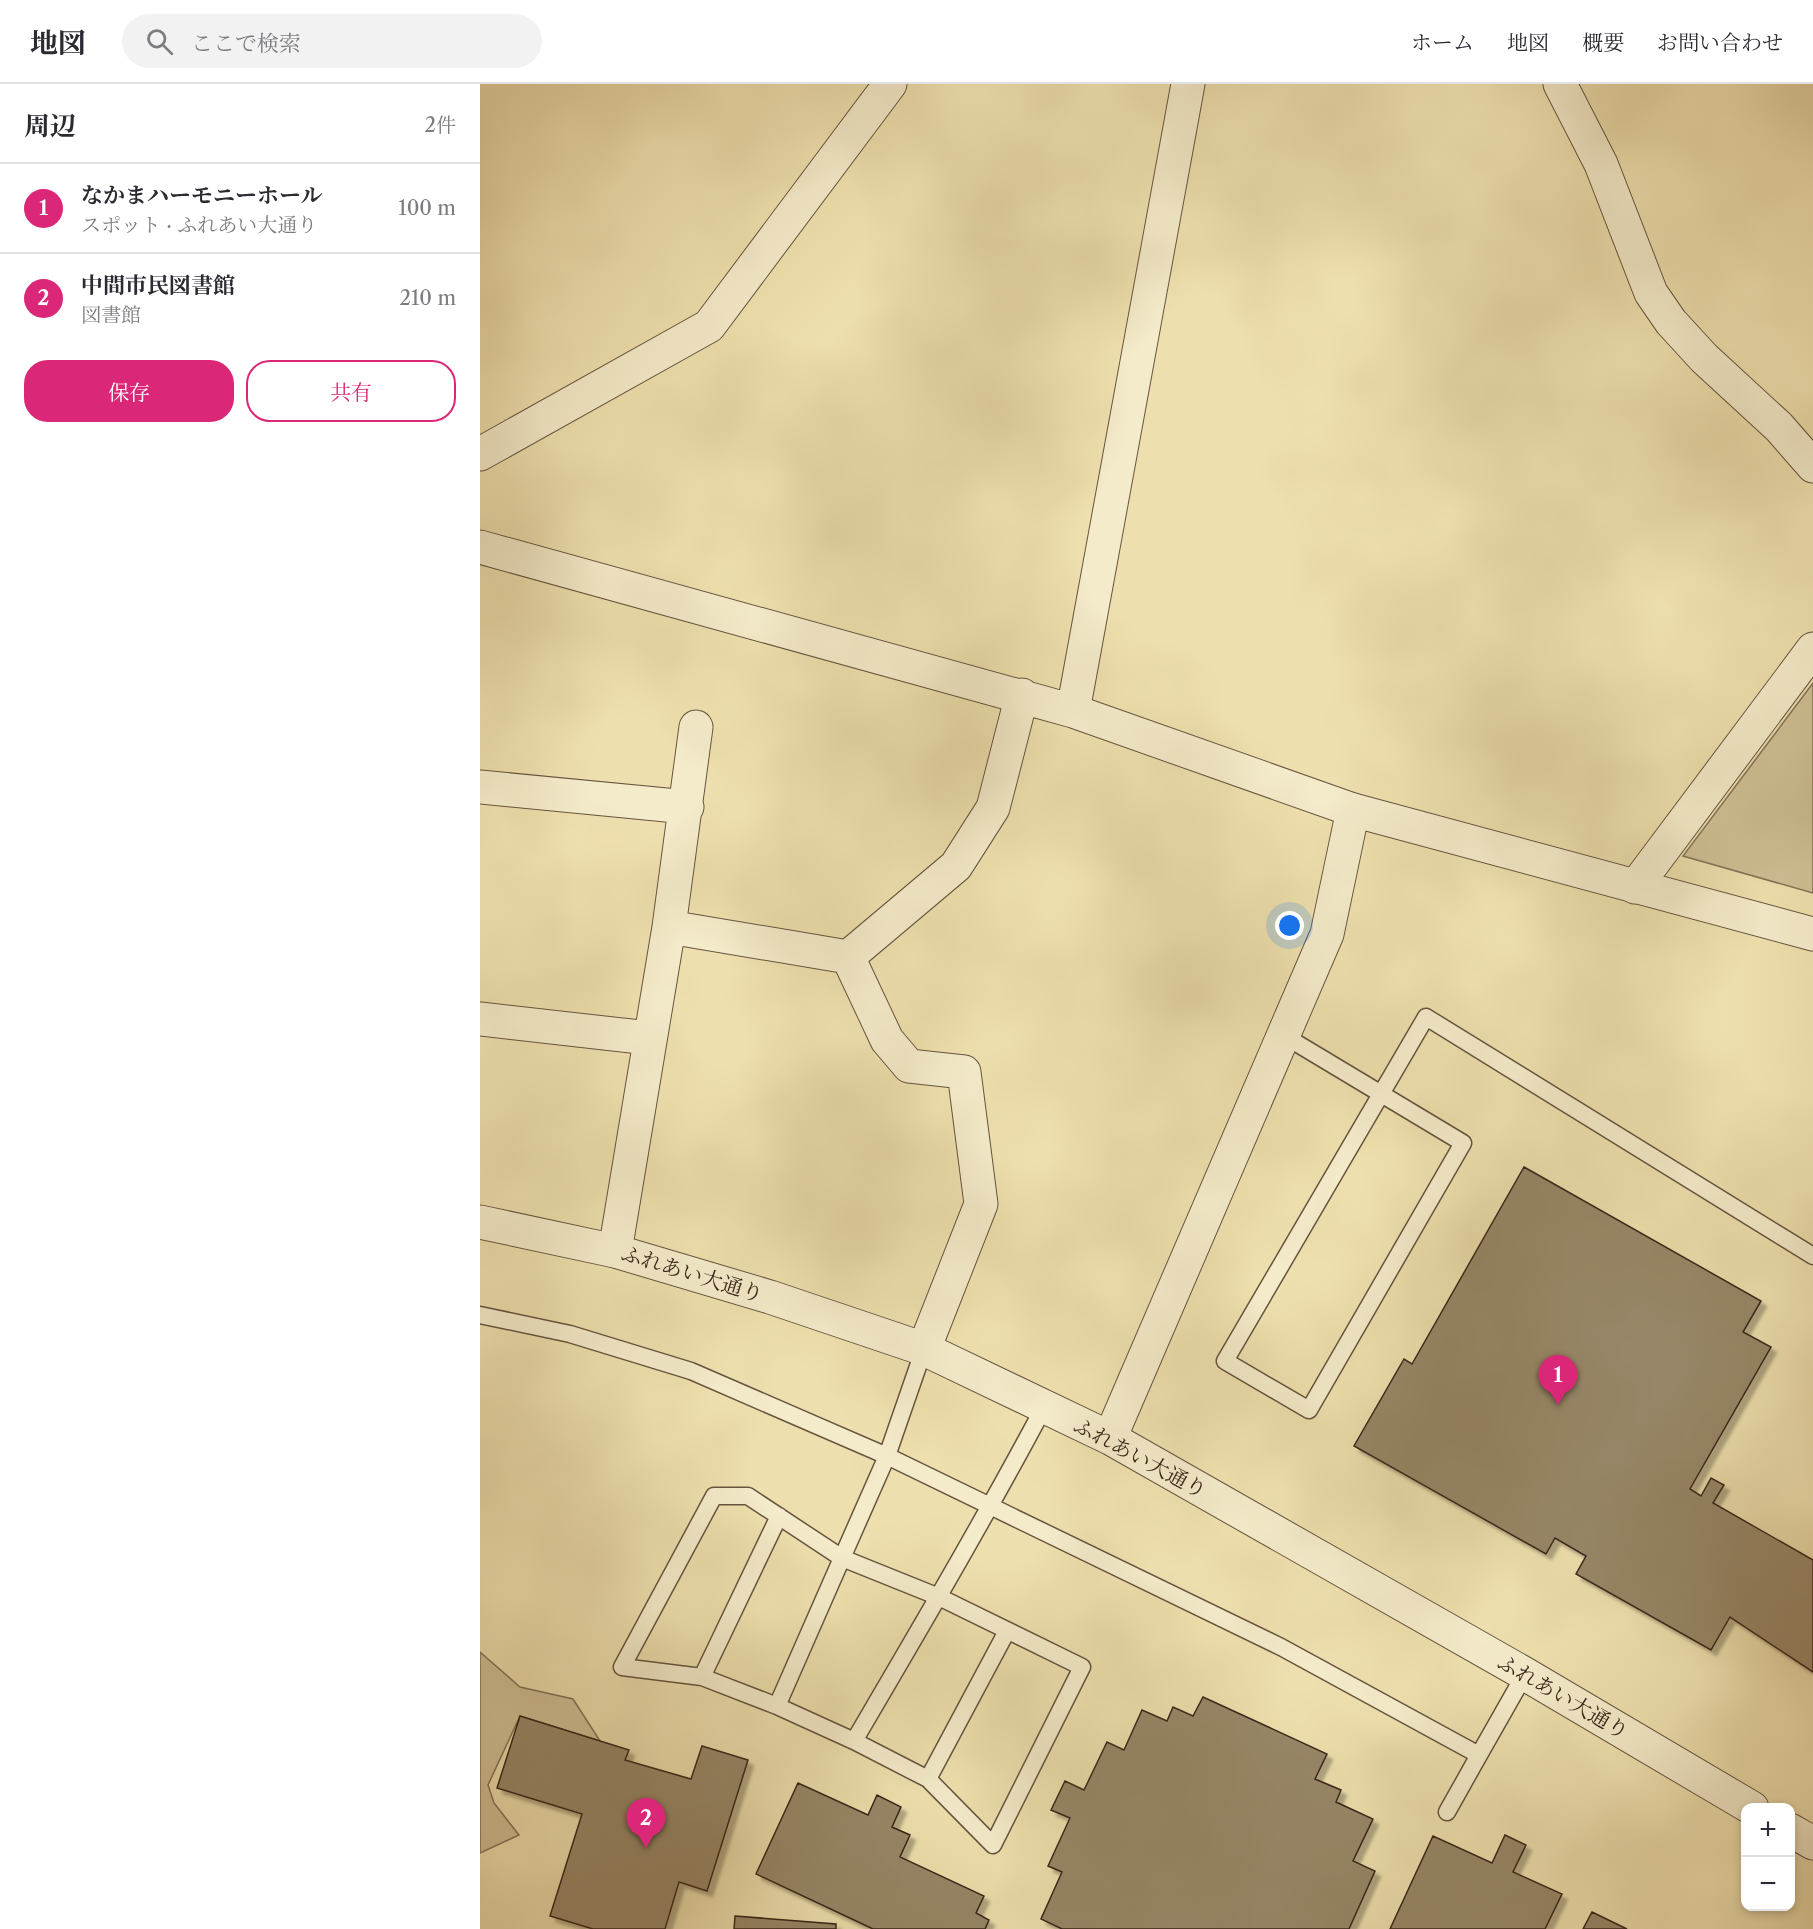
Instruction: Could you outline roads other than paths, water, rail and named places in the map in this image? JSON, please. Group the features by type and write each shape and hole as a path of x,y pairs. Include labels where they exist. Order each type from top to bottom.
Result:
{"street":[{"path":"480,454 709,327 890,84"},
{"path":"1073,711 1188,84"},
{"path":"1560,84 1601,165 1651,293 1671,322 1704,358 1779,427 1813,466"},
{"path":"480,547 1022,695 1353,810 1813,934"},
{"path":"1635,886 1813,649"},
{"path":"669,927 848,957 956,866 993,808 1022,695"},
{"path":"615,1251 669,927 696,727"},
{"path":"480,787 687,807"},
{"path":"1110,1438 1327,934 1353,810"},
{"path":"848,957 888,1040 909,1066 964,1072 981,1204 924,1349"},
{"path":"480,1019 649,1038"},
{"name":"ふれあい大通り","path":"480,1222 615,1251 770,1297 924,1349 1110,1438 1525,1674 1744,1803"},
{"path":"1795,1832 1813,1843"}],"lane":[{"path":"1283,1035 1381,1093 1463,1143 1309,1410 1225,1361 1381,1093 1426,1017 1813,1256"},
{"path":"480,1316 570,1334 692,1371 887,1456 1281,1647 1479,1755"},
{"path":"777,1706 887,1456 924,1349"},
{"path":"854,1741 992,1506 1044,1407"},
{"path":"714,1496 748,1496 842,1558 939,1597 1082,1667 993,1845 928,1779 854,1741 777,1706 702,1677 622,1667 714,1496"},
{"path":"702,1677 779,1516"},
{"path":"928,1779 1007,1631"},
{"path":"1447,1812 1525,1674"}],"place":[{"name":"なかまハーモニーホール","path":"1558,1405"},
{"name":"中間市民図書館","path":"646,1848"}]}
